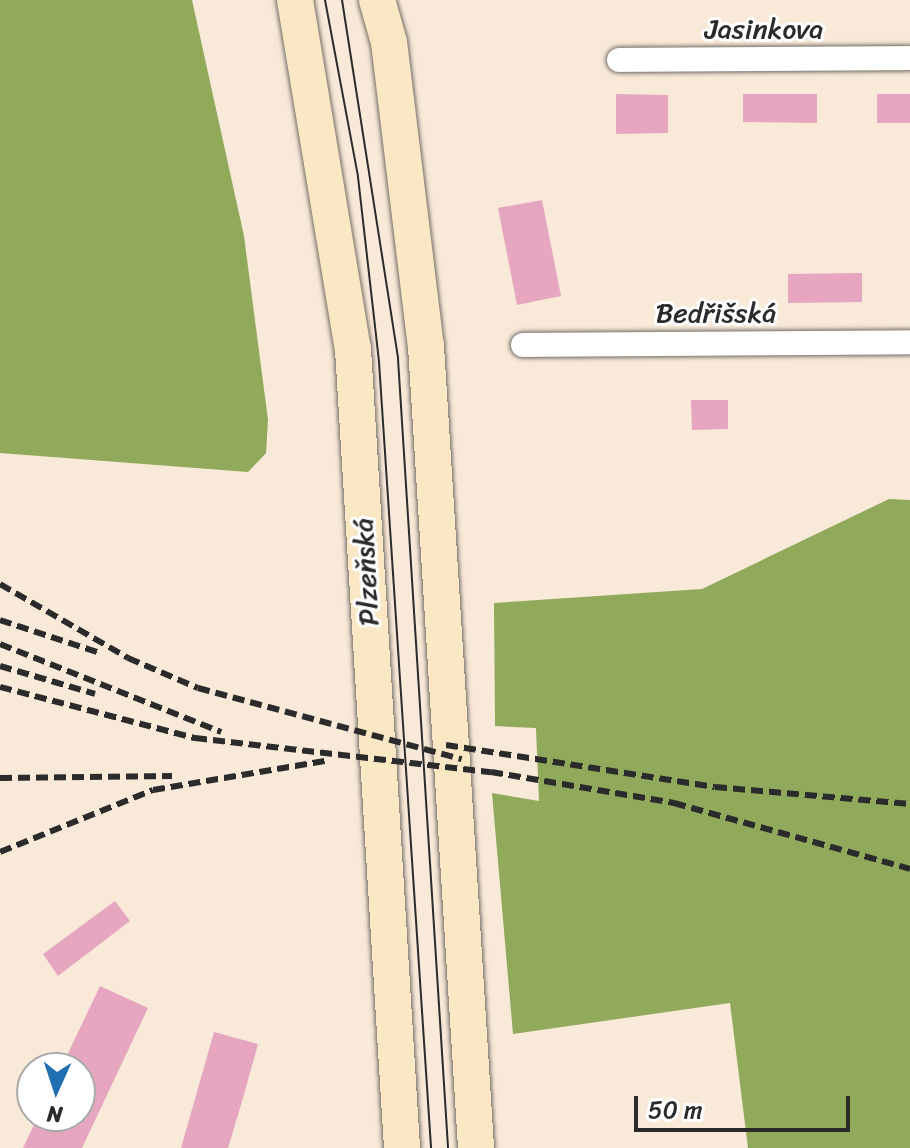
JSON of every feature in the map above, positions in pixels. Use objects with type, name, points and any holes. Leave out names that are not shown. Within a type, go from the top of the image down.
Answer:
[{"type":"main road","name":"Plzeňská","points":[[295,0],[353,349],[402,1148]]},
{"type":"main road","points":[[377,0],[389,42],[426,346],[476,1148]]},
{"type":"street","name":"Jasinkova","points":[[619,60],[910,58]]},
{"type":"street","name":"Bedřišská","points":[[523,345],[910,342]]},
{"type":"green space","points":[[0,0],[192,0],[244,236],[268,420],[266,453],[248,472],[0,453]]},
{"type":"green space","points":[[889,499],[910,500],[910,1148],[748,1148],[730,1003],[513,1034],[492,793],[539,801],[536,728],[495,726],[494,603],[702,589]]},
{"type":"building","points":[[616,94],[668,95],[668,133],[616,134]]},
{"type":"building","points":[[743,94],[817,94],[817,123],[743,122]]},
{"type":"building","points":[[877,94],[910,94],[910,123],[877,123]]},
{"type":"building","points":[[542,200],[561,296],[517,305],[498,208]]},
{"type":"building","points":[[862,273],[862,302],[788,303],[788,274]]},
{"type":"building","points":[[691,400],[728,400],[728,429],[692,430]]},
{"type":"building","points":[[115,901],[130,921],[58,976],[43,954]]},
{"type":"building","points":[[100,986],[148,1008],[96,1118],[96,1052],[69,1052]]},
{"type":"building","points":[[214,1032],[258,1044],[243,1098],[228,1148],[181,1148]]},
{"type":"building","points":[[30,1132],[90,1132],[82,1148],[23,1148]]},
{"type":"tram line","points":[[325,0],[358,177],[379,362],[431,1148]]},
{"type":"tram line","points":[[342,0],[398,359],[448,1148]]},
{"type":"railway","points":[[0,584],[128,658],[198,688],[462,759]]},
{"type":"railway","points":[[0,620],[100,653]]},
{"type":"railway","points":[[0,644],[221,732]]},
{"type":"railway","points":[[0,666],[95,694]]},
{"type":"railway","points":[[0,687],[195,738],[491,772],[674,803],[910,869]]},
{"type":"railway","points":[[446,745],[715,787],[910,804]]},
{"type":"railway","points":[[0,852],[153,790],[325,761]]},
{"type":"railway","points":[[0,778],[172,776]]}]
